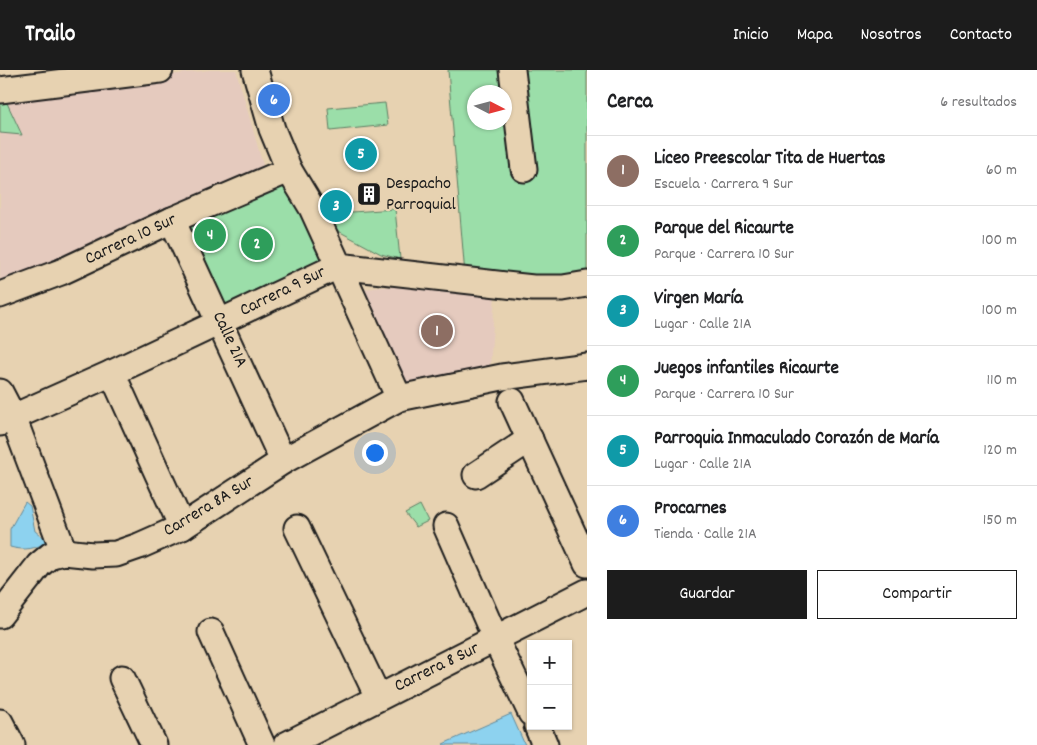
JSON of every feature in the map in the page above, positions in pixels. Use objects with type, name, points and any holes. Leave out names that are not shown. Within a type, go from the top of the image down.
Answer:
[{"type":"street","points":[[0,90],[59,76],[160,70]]},
{"type":"street","points":[[255,70],[272,129],[289,170],[312,208],[399,398]]},
{"type":"street","points":[[512,70],[524,170]]},
{"type":"street","name":"Carrera 10 Sur","points":[[0,295],[62,272],[172,220],[289,170]]},
{"type":"street","name":"Calle 21A","points":[[172,220],[283,461]]},
{"type":"street","name":"Carrera 9 Sur","points":[[6,420],[112,373],[338,266],[534,288],[563,288],[587,284]]},
{"type":"street","name":"Carrera 8A Sur","points":[[64,552],[93,555],[116,554],[182,527],[283,461],[399,398],[502,378],[587,366]]},
{"type":"street","points":[[112,373],[182,527]]},
{"type":"street","points":[[0,392],[6,420],[64,552],[51,555],[39,565],[0,615]]},
{"type":"street","points":[[512,401],[587,564]]},
{"type":"street","points":[[476,475],[530,439]]},
{"type":"street","points":[[446,526],[496,640],[527,705]]},
{"type":"street","points":[[296,528],[378,697]]},
{"type":"street","points":[[0,584],[29,580]]},
{"type":"street","name":"Carrera 8 Sur","points":[[286,745],[378,697],[496,640],[587,592]]},
{"type":"street","points":[[211,632],[262,745]]},
{"type":"street","points":[[122,678],[154,745]]},
{"type":"street","points":[[0,722],[12,745]]},
{"type":"street","points":[[539,730],[545,745]]},
{"type":"shaded area","points":[[210,70],[236,70],[267,179],[0,289],[0,96]]},
{"type":"shaded area","points":[[425,286],[495,295],[490,368],[403,384],[365,289]]},
{"type":"green space","points":[[448,70],[587,70],[587,279],[465,275]]},
{"type":"green space","points":[[0,103],[7,103],[22,135],[0,133]]},
{"type":"green space","points":[[385,103],[388,125],[330,131],[328,108]]},
{"type":"green space","points":[[288,175],[331,264],[223,317],[186,219]]},
{"type":"green space","points":[[395,209],[400,259],[381,254],[331,227],[324,214]]},
{"type":"green space","points":[[420,505],[428,521],[416,527],[405,513]]},
{"type":"water","points":[[25,502],[30,506],[35,531],[48,541],[30,548],[10,547],[10,529]]},
{"type":"water","points":[[511,714],[525,745],[443,744]]},
{"type":"place","name":"Procarnes","points":[[274,100]]},
{"type":"place","name":"Parroquia Inmaculado Corazón de María","points":[[361,154]]},
{"type":"place","name":"Despacho Parroquial","points":[[369,194]]},
{"type":"place","name":"Virgen María","points":[[336,206]]},
{"type":"place","name":"Juegos infantiles Ricaurte","points":[[210,235]]},
{"type":"place","name":"Parque del Ricaurte","points":[[257,244]]},
{"type":"place","name":"Liceo Preescolar Tita de Huertas","points":[[437,331]]}]
